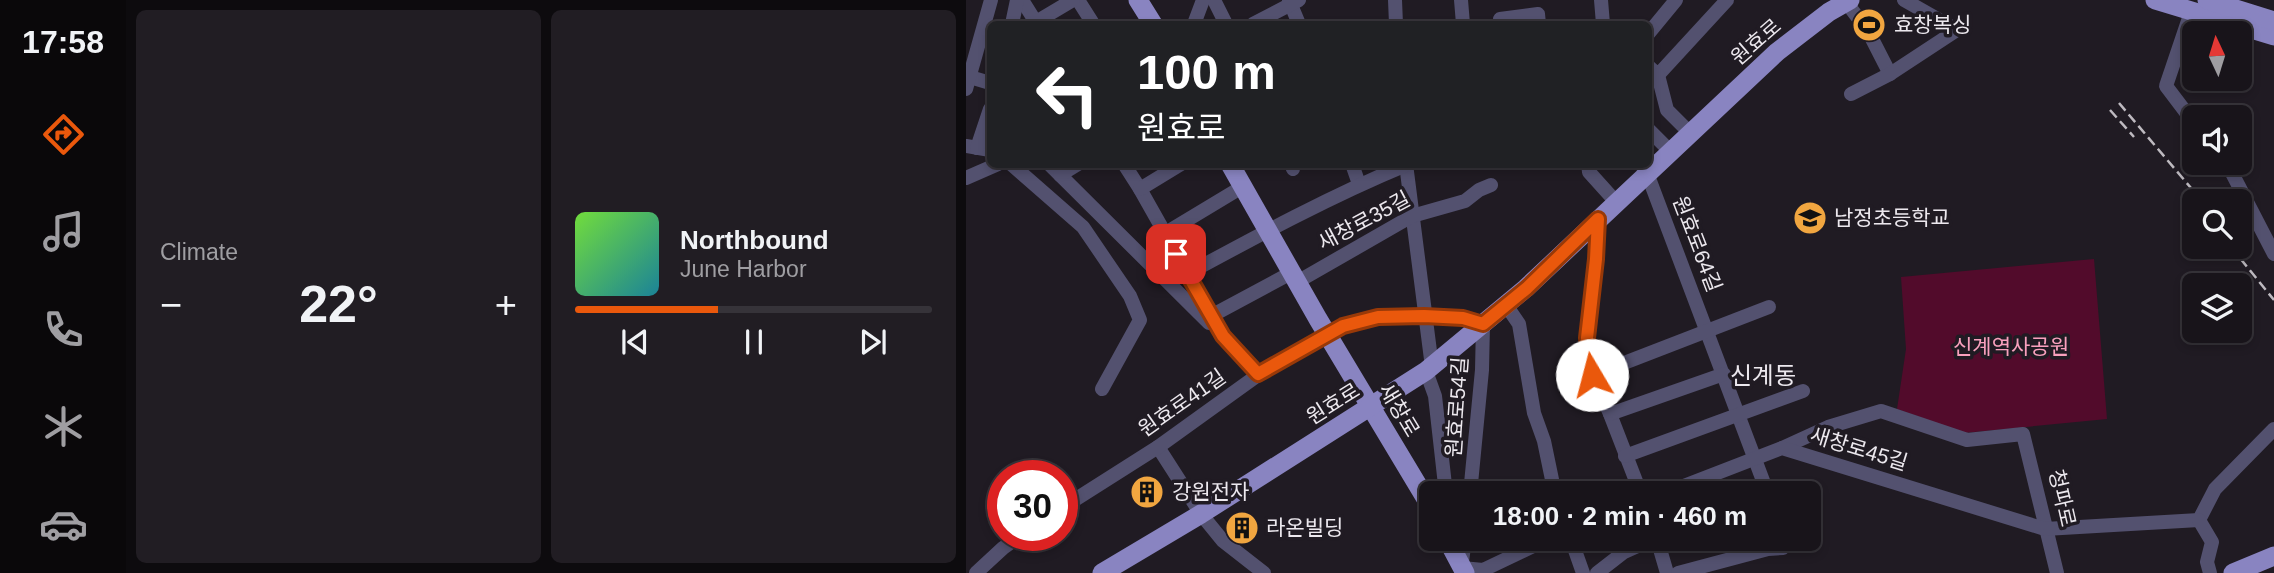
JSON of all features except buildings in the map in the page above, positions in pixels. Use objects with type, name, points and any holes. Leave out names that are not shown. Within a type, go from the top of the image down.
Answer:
[{"type":"main road","points":[[1138,0],[1151,21]]},
{"type":"main road","points":[[2155,0],[2199,6],[2239,4],[2274,7]]},
{"type":"main road","name":"원효로","points":[[1652,163],[1670,151],[1777,52],[1829,12],[1848,1]]},
{"type":"main road","points":[[2239,4],[2274,14]]},
{"type":"main road","points":[[2239,4],[2274,20]]},
{"type":"main road","points":[[2199,6],[2274,36]]},
{"type":"main road","name":"새창로","points":[[1232,168],[1266,231],[1419,487]]},
{"type":"main road","name":"원효로","points":[[1102,573],[1201,514],[1429,369],[1506,305],[1616,202],[1644,169]]},
{"type":"main road","points":[[1453,551],[1462,571]]},
{"type":"main road","points":[[2233,573],[2274,556]]},
{"type":"street","points":[[987,83],[967,84],[991,0]]},
{"type":"street","points":[[1013,21],[1017,0]]},
{"type":"street","points":[[1022,0],[1035,21]]},
{"type":"street","points":[[1042,21],[1076,0],[1091,21]]},
{"type":"street","points":[[1195,21],[1203,0]]},
{"type":"street","points":[[1214,0],[1224,21]]},
{"type":"street","points":[[1395,0],[1396,21]]},
{"type":"street","points":[[1461,0],[1463,21]]},
{"type":"street","points":[[1601,0],[1602,21]]},
{"type":"street","points":[[1652,29],[1676,0]]},
{"type":"street","points":[[1690,133],[1667,110],[1653,70],[1727,0]]},
{"type":"street","points":[[1851,94],[1890,74],[1957,30],[1904,0]]},
{"type":"street","points":[[1258,21],[1293,1],[1298,21]]},
{"type":"street","name":"원효로","points":[[1848,1],[1868,31],[1890,74]]},
{"type":"street","points":[[2182,107],[2166,86],[2199,6]]},
{"type":"street","points":[[1500,21],[1538,14],[1539,21]]},
{"type":"street","points":[[966,34],[981,39]]},
{"type":"street","points":[[978,148],[987,119]]},
{"type":"street","points":[[1652,133],[1670,151]]},
{"type":"street","points":[[966,178],[989,168]]},
{"type":"street","points":[[1016,168],[1083,227],[1130,296],[1140,320],[1102,389]]},
{"type":"street","points":[[1127,168],[1223,336]]},
{"type":"street","points":[[1140,189],[1174,168]]},
{"type":"street","points":[[1353,168],[1359,184]]},
{"type":"street","points":[[1187,274],[1359,184],[1399,168]]},
{"type":"street","points":[[1406,168],[1445,481]]},
{"type":"street","points":[[1588,168],[1589,172],[1616,202]]},
{"type":"street","name":"원효로64길","points":[[1644,169],[1763,481]]},
{"type":"street","points":[[1055,170],[1258,374]]},
{"type":"street","points":[[2233,175],[2274,254]]},
{"type":"street","name":"새창로35길","points":[[1294,277],[1412,216],[1465,201],[1491,185]]},
{"type":"street","points":[[1164,234],[1242,187]]},
{"type":"street","points":[[1598,219],[1587,338],[1592,375],[1611,414],[1636,481]]},
{"type":"street","points":[[1211,316],[1294,277]]},
{"type":"street","points":[[1506,305],[1519,324],[1534,413],[1544,442],[1552,481]]},
{"type":"street","points":[[1592,375],[1769,307]]},
{"type":"street","points":[[1327,334],[1343,326],[1378,317],[1463,318],[1483,324]]},
{"type":"street","name":"원효로54길","points":[[1472,481],[1482,370],[1483,324]]},
{"type":"street","name":"원효로41길","points":[[1078,498],[1158,447],[1258,374],[1327,334]]},
{"type":"street","points":[[1611,414],[1724,374]]},
{"type":"street","points":[[1625,456],[1803,390]]},
{"type":"street","name":"청파로","points":[[1782,448],[1828,427],[1881,411],[1967,440],[2023,434],[2057,573]]},
{"type":"street","points":[[2199,520],[2216,489],[2274,429]]},
{"type":"street","points":[[1158,447],[1201,514],[1223,541],[1264,573]]},
{"type":"street","name":"새창로45길","points":[[1695,481],[1782,448],[2045,529]]},
{"type":"street","points":[[2045,529],[2199,520]]},
{"type":"street","points":[[2199,520],[2211,542],[2208,568]]},
{"type":"street","points":[[976,573],[1000,551]]},
{"type":"street","points":[[1464,551],[1462,571],[1483,570],[1523,551]]},
{"type":"street","points":[[1575,551],[1583,573]]},
{"type":"street","points":[[1597,573],[1626,551]]},
{"type":"street","points":[[1659,551],[1667,573]]},
{"type":"street","points":[[1678,573],[1760,551]]},
{"type":"green space","name":"신계역사공원","points":[[2094,259],[2107,419],[1964,433],[1897,409],[1906,349],[1901,277]]},
{"type":"railway","points":[[2119,103],[2192,189]]},
{"type":"railway","points":[[2110,110],[2134,137]]},
{"type":"railway","points":[[2241,259],[2274,300]]},
{"type":"place","name":"효창복싱","points":[[1869,25]]},
{"type":"place","name":"남정초등학교","points":[[1810,218]]},
{"type":"place","name":"강원전자","points":[[1147,492]]},
{"type":"place","name":"라온빌딩","points":[[1242,528]]},
{"type":"district","name":"신계동","points":[[1763,376]]},
{"type":"route","points":[[1176,254],[1223,336],[1258,374],[1343,326],[1378,317],[1463,318],[1483,324],[1527,288],[1598,219],[1587,338],[1592,375]]}]
